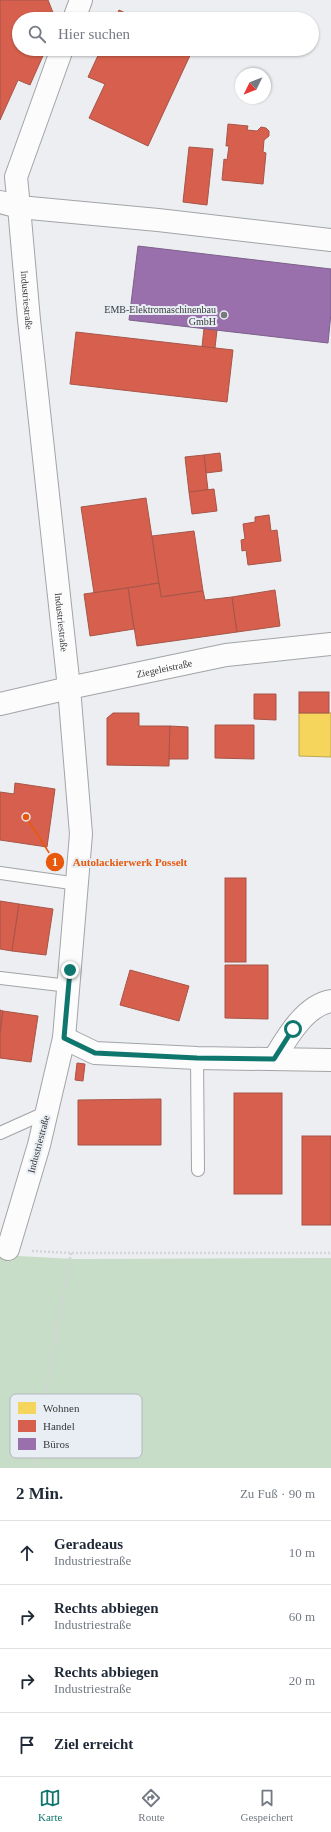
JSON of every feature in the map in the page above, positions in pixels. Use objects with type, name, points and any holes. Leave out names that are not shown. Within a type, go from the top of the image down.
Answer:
[{"type":"street","points":[[77,12],[81,0]]},
{"type":"street","name":"Industriestraße","points":[[8,1249],[39,1145],[64,1038],[81,834],[69,688],[29,320],[10,205],[16,177],[59,56]]},
{"type":"street","points":[[10,205],[331,240]]},
{"type":"street","name":"Ziegeleistraße","points":[[0,704],[226,655],[331,644]]},
{"type":"street","points":[[274,1059],[293,1029],[314,1008],[331,1001]]},
{"type":"street","points":[[64,1038],[95,1053],[197,1058],[331,1060]]},
{"type":"lane","points":[[0,873],[78,884]]},
{"type":"lane","points":[[0,978],[69,986]]},
{"type":"lane","points":[[197,1058],[198,1170]]},
{"type":"lane","points":[[0,1133],[47,1112]]},
{"type":"path","points":[[8,1249],[71,1253],[331,1253]]},
{"type":"path","points":[[46,1394],[71,1253]]},
{"type":"path","points":[[35,1468],[36,1458]]},
{"type":"green space","points":[[0,1255],[74,1259],[331,1258],[331,1468],[0,1468]]},
{"type":"building: Wohnen","points":[[299,713],[331,713],[331,757],[299,756]]},
{"type":"building: Handel","points":[[0,0],[48,0],[53,12],[12,12],[12,56],[43,56],[30,85],[18,80],[0,120]]},
{"type":"building: Handel","points":[[98,56],[190,56],[148,146],[89,118],[105,84],[88,77]]},
{"type":"building: Handel","points":[[228,124],[248,126],[247,130],[257,131],[261,127],[266,128],[269,131],[269,136],[264,140],[263,152],[266,153],[263,184],[222,180],[224,159],[227,160],[229,146],[226,146]]},
{"type":"building: Handel","points":[[189,147],[213,149],[207,205],[183,202]]},
{"type":"building: Handel","points":[[204,328],[217,330],[215,348],[202,347]]},
{"type":"building: Handel","points":[[76,332],[233,350],[227,402],[70,384]]},
{"type":"building: Handel","points":[[220,453],[222,471],[206,473],[204,455]]},
{"type":"building: Handel","points":[[204,455],[208,490],[189,492],[185,457]]},
{"type":"building: Handel","points":[[214,489],[217,511],[192,514],[189,492]]},
{"type":"building: Handel","points":[[146,498],[159,583],[94,593],[81,507]]},
{"type":"building: Handel","points":[[269,515],[271,531],[277,530],[281,561],[248,565],[246,550],[242,551],[241,540],[245,539],[243,524],[255,522],[255,517]]},
{"type":"building: Handel","points":[[194,531],[203,591],[161,597],[152,536]]},
{"type":"building: Handel","points":[[159,583],[161,597],[203,591],[205,600],[232,597],[237,632],[137,646],[128,588]]},
{"type":"building: Handel","points":[[128,588],[134,629],[90,636],[84,594]]},
{"type":"building: Handel","points":[[275,590],[280,626],[237,632],[232,597]]},
{"type":"building: Handel","points":[[299,692],[329,692],[329,713],[299,713]]},
{"type":"building: Handel","points":[[254,694],[276,694],[276,720],[254,719]]},
{"type":"building: Handel","points":[[113,713],[139,713],[139,726],[170,726],[169,766],[107,765],[107,718]]},
{"type":"building: Handel","points":[[215,725],[254,725],[254,759],[215,758]]},
{"type":"building: Handel","points":[[170,726],[188,727],[188,759],[169,759]]},
{"type":"building: Handel","points":[[15,783],[55,789],[47,847],[0,840],[0,792],[14,794]]},
{"type":"building: Handel","points":[[225,878],[246,878],[246,962],[225,962]]},
{"type":"building: Handel","points":[[0,901],[19,904],[12,951],[0,949]]},
{"type":"building: Handel","points":[[19,904],[53,909],[46,955],[12,951]]},
{"type":"building: Handel","points":[[225,965],[268,965],[268,1019],[225,1018]]},
{"type":"building: Handel","points":[[130,970],[189,986],[179,1021],[120,1005]]},
{"type":"building: Handel","points":[[0,1010],[3,1011],[0,1034]]},
{"type":"building: Handel","points":[[3,1011],[38,1016],[31,1062],[0,1058],[0,1034]]},
{"type":"building: Handel","points":[[77,1063],[85,1064],[83,1081],[75,1080]]},
{"type":"building: Handel","points":[[234,1093],[282,1093],[282,1194],[234,1194]]},
{"type":"building: Handel","points":[[161,1099],[161,1145],[78,1145],[78,1100]]},
{"type":"building: Handel","points":[[302,1136],[331,1136],[331,1225],[302,1225]]},
{"type":"building: Büros","points":[[138,246],[331,269],[331,313],[328,343],[129,320]]},
{"type":"place","name":"EMB-Elektromaschinenbau GmbH","points":[[224,315]]},
{"type":"place","name":"Autolackierwerk Posselt","points":[[26,817]]},
{"type":"route","points":[[70,970],[64,1038],[95,1053],[197,1058],[274,1059],[293,1029]]}]
